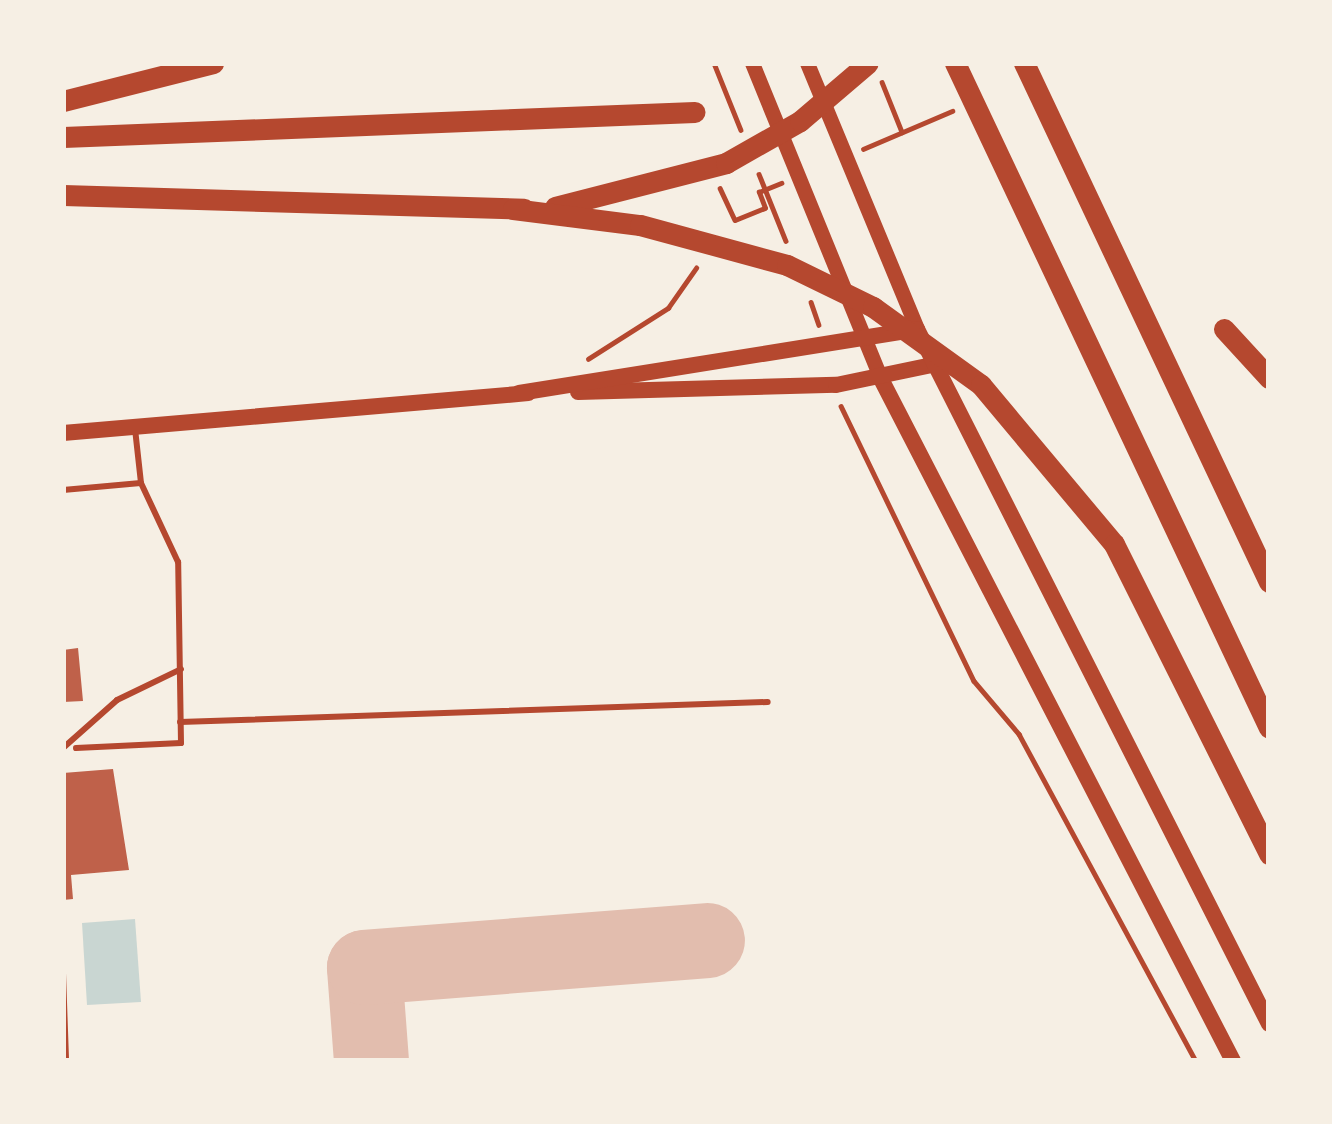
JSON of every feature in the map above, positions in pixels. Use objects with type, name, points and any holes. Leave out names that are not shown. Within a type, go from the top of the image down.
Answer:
[{"type":"highway","points":[[63,101],[212,63]]},
{"type":"highway","points":[[955,63],[1269,728]]},
{"type":"highway","points":[[1024,63],[1269,582]]},
{"type":"highway","points":[[513,209],[648,189],[775,137],[874,69]]},
{"type":"highway","points":[[63,137],[695,112]]},
{"type":"highway","points":[[63,195],[513,209],[622,222],[820,280],[994,397],[1103,526],[1269,854]]},
{"type":"highway","points":[[1224,329],[1269,378]]},
{"type":"main road","points":[[519,393],[866,343],[916,329],[1269,1024]]},
{"type":"main road","points":[[63,433],[519,393],[880,377],[932,364]]},
{"type":"main road","points":[[880,377],[1234,1061]]},
{"type":"street","points":[[752,63],[880,377]]},
{"type":"street","points":[[807,63],[916,329]]},
{"type":"lane","points":[[63,748],[181,743],[182,669],[173,536],[141,483],[135,426]]},
{"type":"lane","points":[[63,490],[141,483]]},
{"type":"lane","points":[[76,748],[117,700],[182,669]]},
{"type":"lane","points":[[180,722],[768,702]]},
{"type":"lane","points":[[63,973],[66,1061]]},
{"type":"path","points":[[715,63],[749,149]]},
{"type":"path","points":[[874,69],[902,132]]},
{"type":"path","points":[[841,158],[962,106]]},
{"type":"path","points":[[758,171],[792,257]]},
{"type":"path","points":[[734,223],[765,208],[759,192],[800,175]]},
{"type":"path","points":[[734,182],[720,188],[734,223]]},
{"type":"path","points":[[734,223],[763,211]]},
{"type":"path","points":[[578,367],[668,308],[704,254]]},
{"type":"path","points":[[801,278],[818,321]]},
{"type":"path","points":[[839,398],[974,681],[1019,734],[1196,1061]]},
{"type":"shaded area","points":[[135,919],[141,1002],[87,1005],[82,923]]},
{"type":"building","points":[[78,648],[83,701],[63,702],[63,650]]},
{"type":"building","points":[[113,769],[129,870],[71,875],[73,899],[63,900],[63,773]]},
{"type":"taxiway","points":[[371,1061],[364,967],[707,940]]}]
